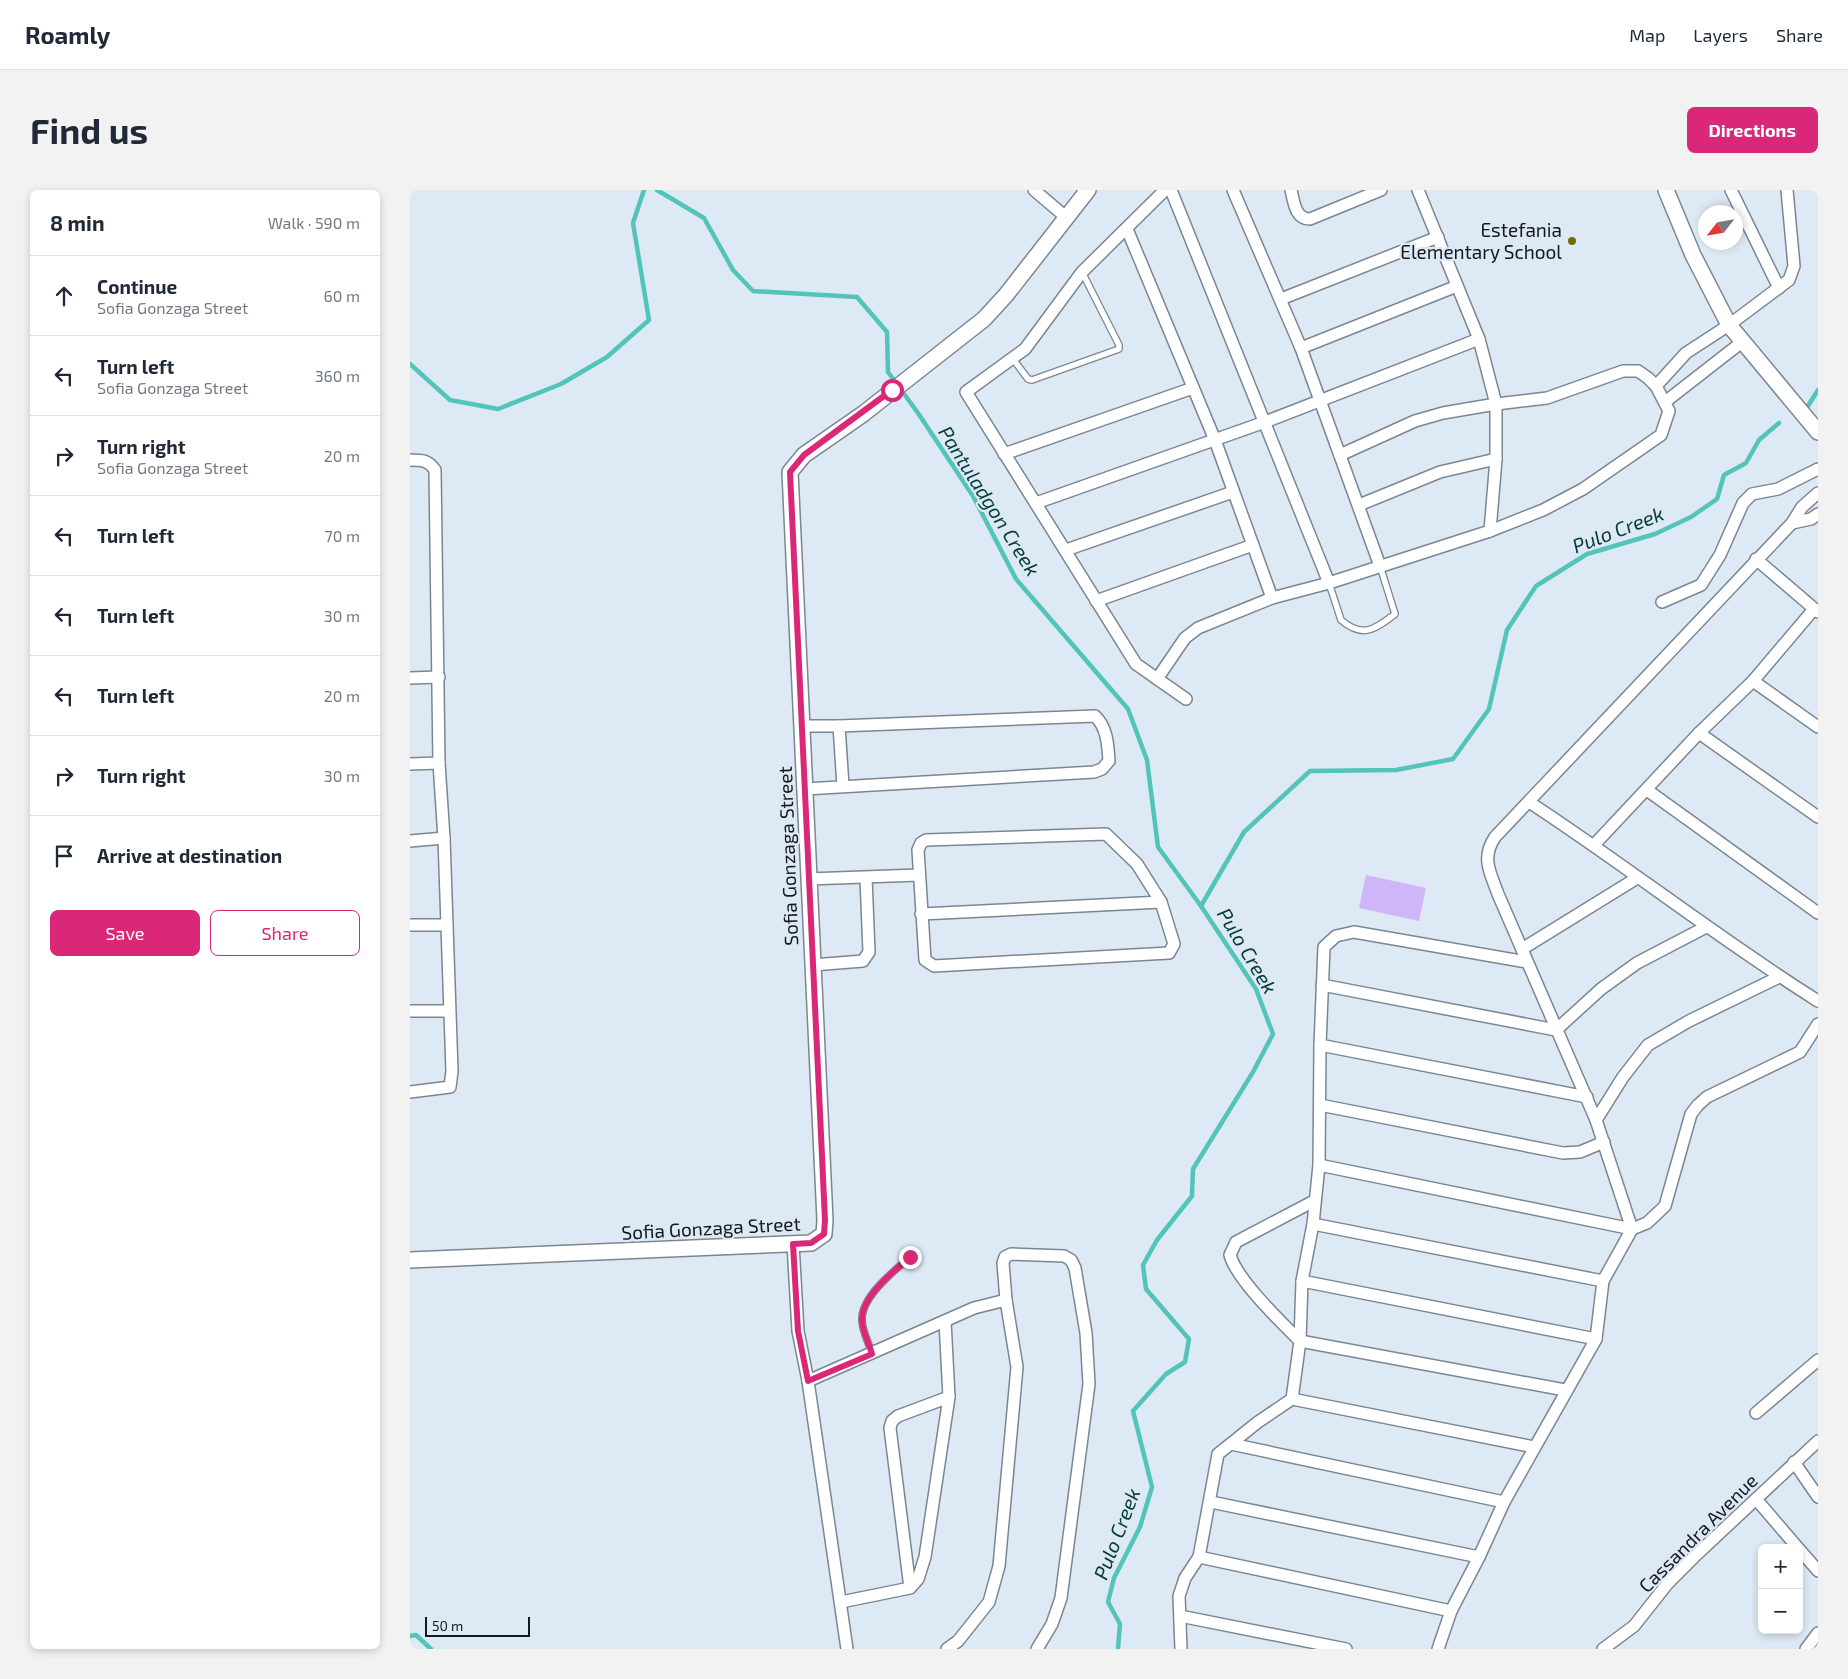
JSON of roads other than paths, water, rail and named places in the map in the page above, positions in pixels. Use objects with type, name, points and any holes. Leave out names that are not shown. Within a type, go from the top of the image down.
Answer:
[{"type":"street","points":[[1034,190],[1067,218]]},
{"type":"street","name":"Sofia Gonzaga Street","points":[[410,1260],[516,1254],[628,1252],[811,1243],[824,1234],[825,1220],[808,879],[803,726],[790,472],[804,455],[898,386],[984,319],[1006,296],[1088,190]]},
{"type":"street","points":[[1165,190],[1082,272],[1025,348],[1013,359],[966,392],[1136,664],[1186,699]]},
{"type":"street","points":[[1171,190],[1329,583]]},
{"type":"street","points":[[1233,190],[1301,348],[1380,566]]},
{"type":"street","points":[[1291,190],[1298,214],[1304,219],[1310,220],[1381,190]]},
{"type":"street","points":[[1418,190],[1479,338],[1496,404],[1496,459],[1490,531]]},
{"type":"street","points":[[1666,190],[1693,255],[1730,325],[1742,342],[1818,432]]},
{"type":"street","points":[[1731,190],[1778,288]]},
{"type":"street","points":[[1656,386],[1686,354],[1730,325],[1789,280],[1794,266],[1787,190]]},
{"type":"street","points":[[1127,229],[1215,440],[1272,598]]},
{"type":"street","points":[[1281,299],[1438,237]]},
{"type":"street","points":[[1301,348],[1457,286]]},
{"type":"street","points":[[1036,503],[1265,422],[1479,338]]},
{"type":"street","points":[[1665,402],[1742,342]]},
{"type":"street","points":[[1157,679],[1190,633],[1272,598],[1329,583],[1490,531],[1542,510],[1583,489],[1661,435],[1668,411],[1656,386],[1638,371],[1623,371],[1547,398],[1443,413],[1415,422],[1340,455]]},
{"type":"street","points":[[1004,454],[1193,388]]},
{"type":"street","points":[[1359,505],[1440,472],[1496,459]]},
{"type":"street","points":[[410,460],[423,460],[435,470],[440,677],[439,762],[448,924],[452,1071],[450,1087],[410,1092]]},
{"type":"street","points":[[1662,602],[1701,585],[1720,555],[1743,502],[1752,494],[1778,489],[1818,469]]},
{"type":"street","points":[[1066,550],[1233,492]]},
{"type":"street","points":[[1438,1649],[1451,1611],[1479,1557],[1504,1502],[1565,1390],[1596,1339],[1603,1280],[1632,1229],[1604,1142],[1587,1097],[1556,1030],[1487,866],[1487,849],[1495,837],[1792,523],[1802,507],[1818,494]]},
{"type":"street","points":[[1792,523],[1811,520],[1818,514]]},
{"type":"street","points":[[1096,600],[1253,545]]},
{"type":"street","points":[[1594,844],[1647,790],[1698,733],[1752,680],[1816,610],[1756,559]]},
{"type":"street","points":[[410,678],[440,677]]},
{"type":"street","points":[[1752,680],[1818,727]]},
{"type":"street","points":[[803,726],[1095,716],[1102,722],[1109,761],[1102,770],[1094,772],[805,789]]},
{"type":"street","points":[[839,726],[843,786]]},
{"type":"street","points":[[1698,733],[1818,817]]},
{"type":"street","points":[[410,764],[439,762]]},
{"type":"street","points":[[1647,790],[1818,913]]},
{"type":"street","points":[[1529,802],[1594,844],[1637,878],[1779,977],[1818,1001]]},
{"type":"street","points":[[1106,834],[1137,864],[1161,902],[1174,944],[1169,953],[934,966],[925,960],[918,850],[921,843],[926,840],[1106,834]]},
{"type":"street","points":[[410,841],[444,838]]},
{"type":"street","points":[[808,879],[919,875]]},
{"type":"street","points":[[813,965],[863,961],[867,958],[869,952],[866,878]]},
{"type":"street","points":[[1522,949],[1637,878]]},
{"type":"street","points":[[921,914],[1161,902]]},
{"type":"street","points":[[410,925],[448,924]]},
{"type":"street","points":[[1556,1030],[1601,989],[1637,963],[1706,926]]},
{"type":"street","points":[[1292,1399],[1300,1341],[1302,1281],[1313,1224],[1319,1165],[1320,1045],[1324,947],[1336,936],[1354,932],[1527,962]]},
{"type":"street","points":[[1596,1120],[1622,1077],[1648,1044],[1689,1021],[1779,977]]},
{"type":"street","points":[[1322,985],[1556,1030]]},
{"type":"street","points":[[410,1011],[449,1010]]},
{"type":"street","points":[[1319,1165],[1632,1229],[1647,1223],[1665,1206],[1691,1114],[1698,1105],[1707,1097],[1800,1052],[1818,1024]]},
{"type":"street","points":[[1320,1045],[1587,1097]]},
{"type":"street","points":[[1320,1105],[1563,1153],[1580,1152],[1604,1142]]},
{"type":"street","points":[[1314,1201],[1236,1242],[1230,1254],[1235,1266],[1271,1313],[1300,1341],[1565,1390]]},
{"type":"street","points":[[1313,1224],[1603,1280]]},
{"type":"street","points":[[793,1244],[798,1331],[808,1381],[847,1649]]},
{"type":"street","points":[[946,1649],[958,1641],[989,1602],[999,1566],[1017,1367],[1006,1300],[1003,1263],[1005,1258],[1011,1254],[1064,1256],[1071,1260],[1075,1268],[1086,1333],[1089,1384],[1060,1598],[1052,1624],[1037,1649]]},
{"type":"street","points":[[1302,1281],[1596,1339]]},
{"type":"street","points":[[808,1381],[974,1308],[1006,1300]]},
{"type":"street","points":[[841,1602],[910,1588],[918,1579],[925,1557],[949,1398],[945,1321]]},
{"type":"street","points":[[1756,1413],[1818,1360]]},
{"type":"street","points":[[910,1588],[890,1428],[892,1421],[898,1416],[949,1398]]},
{"type":"street","points":[[1181,1649],[1179,1596],[1185,1578],[1199,1557],[1211,1502],[1218,1454],[1258,1422],[1292,1399],[1534,1447]]},
{"type":"street","name":"Cassandra Avenue","points":[[1603,1649],[1634,1626],[1668,1583],[1818,1441]]},
{"type":"street","points":[[1231,1444],[1504,1502]]},
{"type":"street","points":[[1794,1462],[1818,1497]]},
{"type":"street","points":[[1756,1499],[1795,1544]]},
{"type":"street","points":[[1211,1502],[1479,1557]]},
{"type":"street","points":[[1803,1553],[1818,1570]]},
{"type":"street","points":[[1199,1557],[1451,1611]]},
{"type":"street","points":[[1180,1616],[1346,1649]]},
{"type":"street","points":[[1806,1649],[1818,1633]]},
{"type":"lane","points":[[1013,359],[1028,379],[1032,380],[1118,349],[1119,345],[1082,272]]},
{"type":"lane","points":[[1329,583],[1341,620],[1358,630],[1377,628],[1395,614],[1380,566]]},
{"type":"lane","points":[[872,1354],[862,1321],[863,1307],[886,1278],[910,1257]]},
{"type":"waterway","name":"Pantuladgon Creek","points":[[410,364],[450,400],[498,409],[561,384],[607,357],[649,320],[633,223],[644,190]]},
{"type":"waterway","name":"Pantuladgon Creek","points":[[657,190],[704,218],[733,270],[753,291],[857,297],[887,332],[888,372],[918,413],[973,496],[1016,579],[1128,709],[1147,760],[1158,847],[1201,906],[1256,989],[1273,1034],[1253,1072],[1193,1169],[1192,1196],[1157,1240],[1143,1265],[1146,1289],[1189,1339],[1185,1362],[1166,1374],[1133,1411],[1152,1487],[1140,1527],[1114,1578],[1108,1602],[1120,1624],[1118,1649]]},
{"type":"waterway","name":"Pulo Creek","points":[[1808,406],[1818,390]]},
{"type":"waterway","name":"Pulo Creek","points":[[1201,906],[1244,832],[1310,771],[1396,770],[1453,759],[1489,709],[1507,630],[1536,586],[1587,554],[1655,534],[1691,517],[1717,499],[1724,475],[1746,463],[1759,440],[1779,423]]},
{"type":"waterway","points":[[410,1636],[416,1635],[431,1649]]},
{"type":"place","name":"Estefania Elementary School","points":[[1572,241]]}]
